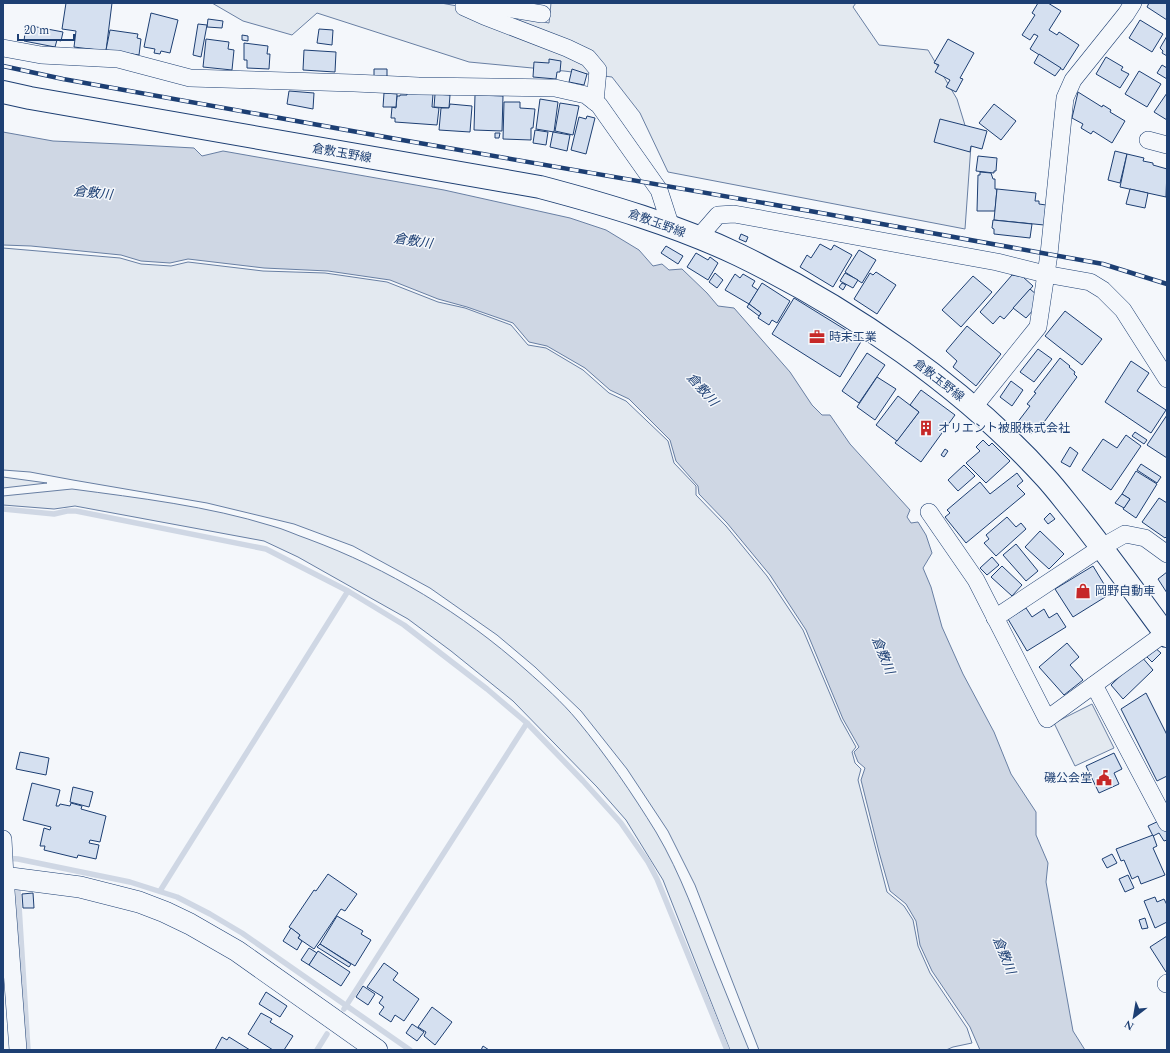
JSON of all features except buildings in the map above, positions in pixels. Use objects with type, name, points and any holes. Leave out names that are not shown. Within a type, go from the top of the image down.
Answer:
[{"type":"main road","name":"倉敷玉野線","points":[[3,92],[30,98],[540,187],[592,201],[671,227],[738,255],[789,281],[875,332],[974,408],[1046,478],[1102,547],[1166,634]]},
{"type":"street","points":[[464,3],[464,7],[484,16],[567,48],[588,58],[598,70],[595,102]]},
{"type":"street","points":[[476,3],[542,14]]},
{"type":"street","points":[[974,408],[1038,327],[1049,254],[1065,98],[1073,80],[1126,14],[1133,3]]},
{"type":"street","points":[[3,48],[41,55],[118,59],[190,78],[419,86],[555,88],[586,95],[600,105],[659,190],[671,227]]},
{"type":"street","points":[[1148,140],[1167,145]]},
{"type":"street","points":[[698,238],[718,215],[734,214],[997,262],[1045,274],[1090,282],[1104,290],[1123,310],[1167,379]]},
{"type":"street","points":[[929,512],[976,580],[1047,719],[1166,634]]},
{"type":"street","points":[[995,618],[1102,547],[1125,534],[1145,538],[1167,554]]},
{"type":"street","points":[[1094,685],[1167,823]]},
{"type":"street","points":[[3,839],[18,1050]]},
{"type":"street","points":[[4,867],[131,900],[165,912],[190,924],[237,951],[377,1050]]},
{"type":"shaded area","points":[[212,3],[441,3],[549,23],[551,3],[856,3],[853,7],[879,45],[928,50],[957,99],[971,145],[965,229],[668,172],[640,113],[612,77],[469,62],[317,13],[292,35],[243,21]]},
{"type":"shaded area","points":[[3,248],[120,258],[141,264],[171,266],[188,262],[263,271],[325,273],[387,282],[438,302],[465,308],[511,325],[528,345],[546,348],[583,370],[609,393],[626,401],[668,441],[674,463],[696,486],[696,495],[726,526],[767,576],[803,630],[841,720],[856,747],[852,752],[855,763],[861,769],[858,780],[887,892],[904,906],[913,920],[918,946],[930,973],[967,1028],[972,1043],[946,1050],[759,1050],[695,885],[668,831],[627,769],[581,711],[535,667],[497,635],[430,588],[353,546],[294,524],[207,503],[30,472],[3,470]]},
{"type":"shaded area","points":[[3,477],[47,483],[3,488]]},
{"type":"shaded area","points":[[72,489],[148,499],[198,508],[248,519],[286,530],[338,551],[396,579],[450,611],[502,649],[546,688],[577,720],[618,774],[656,832],[673,864],[688,898],[749,1050],[730,1050],[663,880],[626,820],[597,787],[513,701],[451,651],[408,619],[298,557],[264,541],[75,506],[54,509],[3,505],[3,496]]},
{"type":"shaded area","points":[[1092,704],[1114,748],[1075,766],[1054,723]]},
{"type":"water","name":"倉敷川","points":[[3,132],[53,141],[194,148],[202,156],[223,151],[444,190],[570,218],[606,230],[639,250],[653,266],[662,264],[669,270],[682,269],[718,306],[734,308],[790,372],[812,405],[822,415],[830,415],[850,444],[910,510],[907,517],[911,523],[918,522],[926,535],[932,553],[923,568],[931,587],[942,627],[963,674],[994,732],[1011,774],[1036,812],[1036,835],[1048,863],[1046,882],[1073,1031],[1085,1050],[980,1050],[970,1027],[932,971],[920,945],[916,921],[906,904],[890,891],[861,780],[865,768],[858,762],[854,752],[859,747],[843,719],[806,630],[770,575],[727,523],[699,494],[698,486],[676,461],[670,440],[629,399],[610,390],[585,368],[547,346],[529,342],[513,323],[467,307],[438,299],[390,280],[328,271],[264,268],[188,259],[170,263],[141,261],[121,255],[31,246],[3,245]]},
{"type":"waterway","points":[[3,509],[54,514],[67,511],[76,511],[266,549],[348,591],[404,625],[487,689],[527,723],[621,823],[648,862],[657,879],[727,1050]]},
{"type":"waterway","points":[[160,891],[348,591]]},
{"type":"waterway","points":[[344,1009],[527,723]]},
{"type":"waterway","points":[[5,858],[18,859],[130,882],[177,897],[242,933],[410,1050]]},
{"type":"waterway","points":[[18,890],[28,1050]]},
{"type":"waterway","points":[[317,1050],[327,1034]]},
{"type":"railway","points":[[3,66],[63,79],[1103,264],[1167,284]]},
{"type":"place","name":"時末工業","points":[[817,337]]},
{"type":"place","name":"オリエント被服株式会社","points":[[926,428]]},
{"type":"place","name":"岡野自動車","points":[[1083,591]]},
{"type":"place","name":"磯公会堂","points":[[1104,778]]}]
